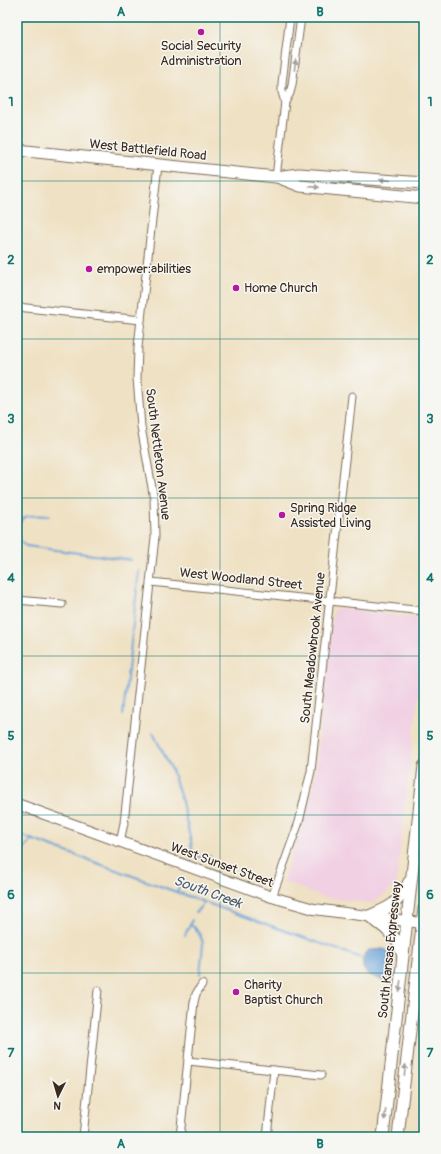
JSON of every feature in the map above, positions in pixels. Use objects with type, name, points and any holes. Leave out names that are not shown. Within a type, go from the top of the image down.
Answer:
[{"type":"main road","name":"West Battlefield Road","points":[[17,150],[276,177],[299,174],[424,183]]},
{"type":"main road","name":"West Battlefield Road","points":[[276,177],[300,186],[424,198]]},
{"type":"main road","name":"South Kansas Expressway","points":[[383,1137],[404,958],[424,766]]},
{"type":"main road","name":"West Sunset Street","points":[[17,804],[272,897],[314,909],[423,923]]},
{"type":"main road","points":[[404,958],[398,942],[386,929],[369,916],[394,904],[403,895],[412,876]]},
{"type":"main road","points":[[398,1137],[424,908]]},
{"type":"street","points":[[285,102],[282,92],[282,83],[290,17]]},
{"type":"street","points":[[276,177],[285,102],[292,85],[300,17]]},
{"type":"street","name":"South Nettleton Avenue","points":[[120,842],[124,823],[154,553],[156,516],[152,481],[141,426],[138,393],[138,363],[141,320],[158,165]]},
{"type":"street","points":[[17,307],[141,320]]},
{"type":"street","name":"South Meadowbrook Avenue","points":[[272,897],[299,822],[309,783],[352,396]]},
{"type":"street","name":"West Woodland Street","points":[[151,582],[424,611]]},
{"type":"street","points":[[17,600],[62,604]]},
{"type":"street","points":[[180,1137],[194,1002],[196,994],[202,984]]},
{"type":"street","points":[[84,1137],[98,990]]},
{"type":"street","points":[[188,1061],[322,1075]]},
{"type":"street","points":[[267,1137],[274,1070]]},
{"type":"shaded area","points":[[342,608],[424,619],[424,654],[396,885],[373,903],[322,897],[283,881],[312,793],[332,619],[334,611]]},
{"type":"shaded area","points":[[424,1068],[424,1137],[416,1137]]},
{"type":"water","points":[[384,949],[393,957],[392,975],[386,981],[366,973],[363,965],[365,953],[369,950]]},
{"type":"waterway","points":[[49,516],[29,516],[21,521],[18,533],[23,544],[26,546],[131,560]]},
{"type":"waterway","points":[[123,715],[139,570]]},
{"type":"waterway","points":[[153,733],[172,770],[182,802],[191,841],[191,855],[203,858],[210,856]]},
{"type":"waterway","name":"South Creek","points":[[17,834],[364,959]]},
{"type":"waterway","points":[[23,849],[32,840]]},
{"type":"waterway","points":[[17,901],[22,857]]},
{"type":"waterway","points":[[177,892],[182,879]]},
{"type":"waterway","points":[[196,912],[204,903]]},
{"type":"waterway","points":[[185,935],[192,920]]},
{"type":"waterway","points":[[190,925],[199,932],[203,944],[200,974]]},
{"type":"place","name":"Social Security Administration","points":[[201,32]]},
{"type":"place","name":"empower:abilities","points":[[89,269]]},
{"type":"place","name":"Home Church","points":[[236,288]]},
{"type":"place","name":"Spring Ridge Assisted Living","points":[[282,515]]},
{"type":"place","name":"Charity Baptist Church","points":[[236,992]]}]
